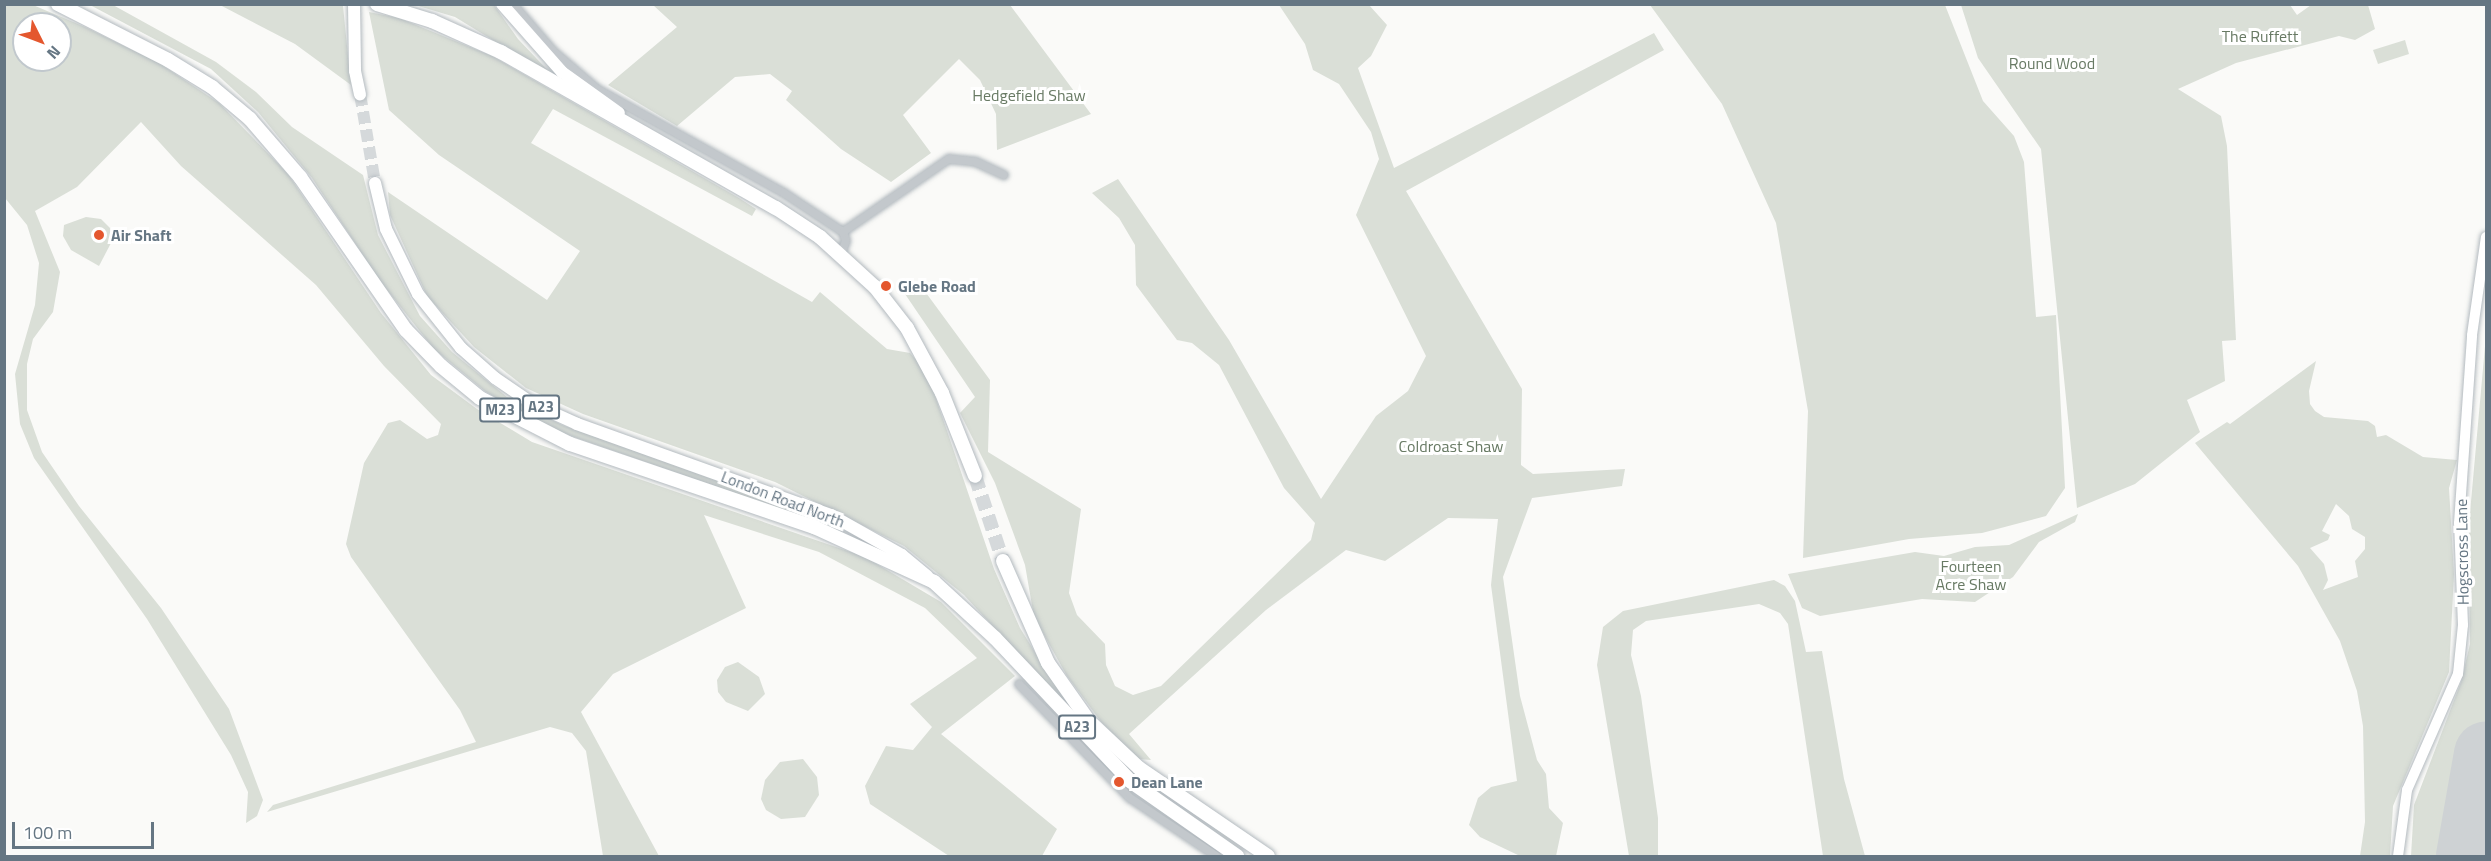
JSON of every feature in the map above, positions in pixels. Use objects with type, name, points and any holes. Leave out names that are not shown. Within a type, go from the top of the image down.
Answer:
[{"type":"highway","name":"M23","points":[[58,4],[183,68],[250,119],[300,177],[406,330],[441,366],[480,398],[523,423],[570,444],[814,527],[934,582]]},
{"type":"highway","points":[[377,4],[467,36],[776,208],[841,254],[892,307],[921,350],[975,476]]},
{"type":"highway","name":"A23","points":[[1003,561],[1048,663],[1091,723],[1139,768],[1268,856]]},
{"type":"highway","name":"London Road North","points":[[934,582],[995,638],[1130,781],[1237,856]]},
{"type":"main road","points":[[354,4],[355,71],[360,94]]},
{"type":"main road","points":[[502,4],[562,72],[618,112],[634,129]]},
{"type":"main road","name":"London Road North","points":[[375,183],[386,229],[418,294],[455,342],[495,378],[533,404],[577,424],[831,515],[902,555],[934,582]]},
{"type":"street","points":[[513,4],[553,51],[597,89],[784,194],[843,232],[846,241],[841,254]]},
{"type":"street","points":[[843,232],[949,159],[976,162],[1004,175]]},
{"type":"street","name":"Hogscross Lane","points":[[2398,856],[2407,790],[2458,674],[2463,625],[2459,522],[2465,419],[2472,335],[2487,237]]},
{"type":"street","points":[[1019,684],[1130,798],[1215,856]]},
{"type":"green space","points":[[333,4],[343,6],[351,85],[295,44],[220,5]]},
{"type":"green space","points":[[5,5],[33,5],[50,12],[12,12],[12,72],[72,72],[72,22],[159,63],[219,103],[288,174],[381,313],[431,375],[477,409],[532,442],[865,557],[941,602],[1015,676],[941,734],[1057,829],[1042,856],[949,856],[870,804],[865,786],[886,746],[913,750],[932,727],[910,704],[977,658],[925,608],[819,552],[704,515],[746,608],[613,674],[581,712],[659,856],[603,856],[586,751],[572,733],[550,727],[267,812],[273,805],[476,742],[460,710],[351,557],[346,544],[364,463],[388,423],[400,420],[427,439],[438,435],[441,424],[384,366],[316,285],[181,166],[141,122],[77,187],[35,211],[60,272],[53,312],[33,339],[27,364],[27,410],[42,452],[79,506],[161,608],[229,709],[263,800],[257,816],[246,823],[248,792],[231,755],[147,619],[34,458],[20,424],[15,374],[35,305],[39,263],[27,225],[5,198]]},
{"type":"green space","points":[[90,5],[113,5],[216,62],[256,92],[292,127],[363,175],[378,235],[420,316],[452,352],[507,397],[562,425],[804,512],[813,520],[548,428],[486,392],[434,349],[380,281],[312,178],[258,112],[211,69]]},
{"type":"green space","points":[[415,5],[494,5],[518,39],[555,78],[455,17]]},
{"type":"green space","name":"Hedgefield Shaw","points":[[653,5],[1010,5],[1091,114],[997,150],[996,114],[980,80],[959,59],[903,115],[931,153],[891,182],[841,149],[786,100],[792,91],[770,74],[735,77],[677,126],[608,85],[677,27]]},
{"type":"green space","name":"Coldroast Shaw","points":[[1279,5],[1369,5],[1387,25],[1371,56],[1358,68],[1394,168],[1654,33],[1664,50],[1406,191],[1522,389],[1521,465],[1533,474],[1625,469],[1622,486],[1532,498],[1503,577],[1520,696],[1537,760],[1546,774],[1549,808],[1563,823],[1556,856],[1520,856],[1480,837],[1469,825],[1478,798],[1491,787],[1517,781],[1491,585],[1498,519],[1448,518],[1385,561],[1346,550],[1266,610],[1129,734],[1151,760],[1139,759],[1102,723],[1067,676],[1034,617],[1025,565],[995,483],[960,413],[975,397],[905,294],[921,286],[990,380],[988,452],[1081,509],[1069,593],[1077,615],[1105,644],[1106,665],[1115,686],[1133,695],[1161,686],[1311,540],[1315,523],[1284,488],[1219,365],[1192,343],[1177,340],[1136,285],[1135,245],[1119,218],[1092,193],[1118,179],[1229,340],[1321,499],[1376,416],[1408,391],[1426,356],[1356,215],[1379,159],[1371,132],[1339,84],[1313,70],[1305,44]]},
{"type":"green space","points":[[1650,5],[1945,5],[1983,101],[2014,136],[2024,162],[2036,317],[2056,315],[2065,488],[2046,516],[1982,533],[1909,539],[1803,558],[1808,411],[1776,223],[1722,104]]},
{"type":"green space","points":[[1961,5],[2290,5],[2297,15],[2311,5],[2368,5],[2375,29],[2355,40],[2339,36],[2236,63],[2178,89],[2221,116],[2227,146],[2236,340],[2222,341],[2225,381],[2187,400],[2200,432],[2135,484],[2077,508],[2041,149],[1978,58]]},
{"type":"green space","points":[[369,12],[399,18],[492,56],[739,198],[756,209],[752,216],[553,109],[531,143],[812,302],[820,292],[887,349],[910,353],[927,372],[994,569],[1020,628],[1072,712],[964,595],[904,546],[775,482],[583,414],[526,388],[474,347],[427,296],[390,215],[388,192],[547,300],[580,251],[439,155],[389,110]]},
{"type":"green space","points":[[2405,40],[2409,54],[2378,64],[2373,50]]},
{"type":"green space","points":[[86,217],[101,219],[110,228],[111,243],[99,266],[71,250],[63,236],[64,225]]},
{"type":"green space","points":[[2486,335],[2486,856],[2411,856],[2414,805],[2461,682],[2470,644],[2469,524]]},
{"type":"green space","points":[[2316,361],[2309,391],[2310,404],[2315,411],[2324,417],[2368,421],[2375,426],[2377,437],[2386,435],[2423,457],[2457,460],[2449,488],[2454,574],[2449,672],[2393,806],[2390,856],[2360,856],[2365,822],[2363,726],[2357,691],[2340,641],[2298,566],[2195,443],[2227,422],[2230,424]],"holes":[[[2336,504],[2349,516],[2352,529],[2365,537],[2365,549],[2355,561],[2358,577],[2323,590],[2328,580],[2324,564],[2310,548],[2328,540],[2330,535],[2322,531]]]},
{"type":"green space","name":"Fourteen Acre Shaw","points":[[2078,514],[2075,522],[2039,542],[2013,577],[1975,602],[1922,599],[1820,616],[1802,608],[1788,574],[1915,552],[1944,556],[1975,547],[2009,545]]},
{"type":"green space","points":[[1774,580],[1785,586],[1795,601],[1806,652],[1822,651],[1844,779],[1865,856],[1823,856],[1788,624],[1780,613],[1759,604],[1646,621],[1633,630],[1631,655],[1641,696],[1658,818],[1658,856],[1629,856],[1597,665],[1603,627],[1623,611]]},
{"type":"green space","points":[[738,662],[759,677],[765,694],[748,711],[726,702],[718,692],[717,680],[725,667]]},
{"type":"green space","points":[[803,759],[817,777],[819,795],[805,817],[781,819],[766,810],[761,799],[765,780],[780,762]]},
{"type":"runway","points":[[2468,856],[2486,754]]},
{"type":"tunnel","points":[[360,94],[375,183]]},
{"type":"tunnel","points":[[975,476],[1003,561]]},
{"type":"place","name":"Air Shaft","points":[[99,235]]},
{"type":"place","name":"Glebe Road","points":[[886,286]]},
{"type":"place","name":"Dean Lane","points":[[1119,782]]},
{"type":"park label","name":"The Ruffett","points":[[2260,36]]},
{"type":"park label","name":"Round Wood","points":[[2052,63]]}]
